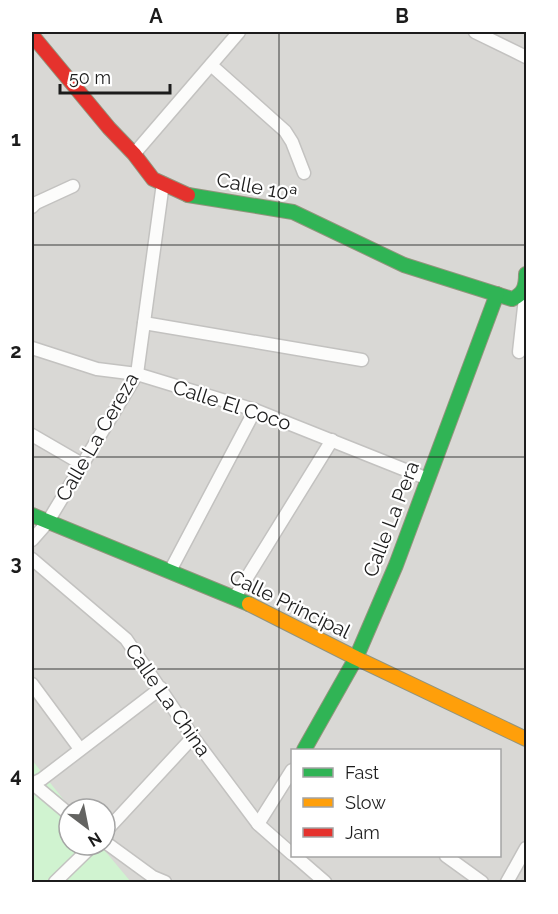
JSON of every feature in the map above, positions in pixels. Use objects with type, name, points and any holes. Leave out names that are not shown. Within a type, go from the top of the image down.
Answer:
[{"type":"street","points":[[134,154],[239,32]]},
{"type":"street","points":[[475,32],[526,57]]},
{"type":"street","name":"Calle 10ª","points":[[32,35],[153,179],[185,194],[293,212],[404,265],[512,299],[520,296],[526,289]]},
{"type":"street","points":[[211,64],[285,131],[292,142],[304,173]]},
{"type":"street","name":"Calle La Cereza","points":[[32,540],[47,523],[137,374],[163,183]]},
{"type":"street","points":[[32,207],[73,186]]},
{"type":"street","points":[[519,352],[526,274]]},
{"type":"street","name":"Calle La Pera","points":[[306,749],[356,658],[396,565],[497,294]]},
{"type":"street","points":[[144,323],[362,360]]},
{"type":"street","name":"Calle El Coco","points":[[32,348],[97,369],[137,374],[255,410],[428,479]]},
{"type":"street","points":[[170,571],[255,410]]},
{"type":"street","points":[[32,435],[82,464]]},
{"type":"street","points":[[235,597],[332,440]]},
{"type":"street","name":"Calle Principal","points":[[32,515],[235,597],[356,658],[526,738]]},
{"type":"street","name":"Calle La China","points":[[32,559],[126,639],[193,737],[258,824],[291,852]]},
{"type":"street","points":[[32,684],[80,749]]},
{"type":"street","points":[[57,804],[32,783],[42,778],[161,688]]},
{"type":"street","points":[[117,819],[193,737]]},
{"type":"street","points":[[258,824],[291,772]]},
{"type":"street","points":[[507,882],[526,848]]},
{"type":"street","points":[[117,852],[153,877],[165,882]]},
{"type":"street","points":[[55,882],[81,857]]},
{"type":"street","name":"Calle La China","points":[[296,857],[326,882]]},
{"type":"street","points":[[449,857],[482,882]]},
{"type":"shaded area","points":[[32,32],[526,32],[526,882],[32,882]]},
{"type":"green space","points":[[32,760],[61,797],[57,797],[57,857],[110,857],[131,882],[32,882]]},
{"type":"traffic: fast","points":[[188,195],[293,212],[404,265],[512,299],[523,289],[526,274]]},
{"type":"traffic: fast","points":[[305,749],[356,658],[396,565],[497,294]]},
{"type":"traffic: fast","points":[[32,515],[249,604]]},
{"type":"traffic: slow","points":[[249,604],[526,739]]},
{"type":"traffic: jam","points":[[32,35],[153,179],[188,195]]}]
